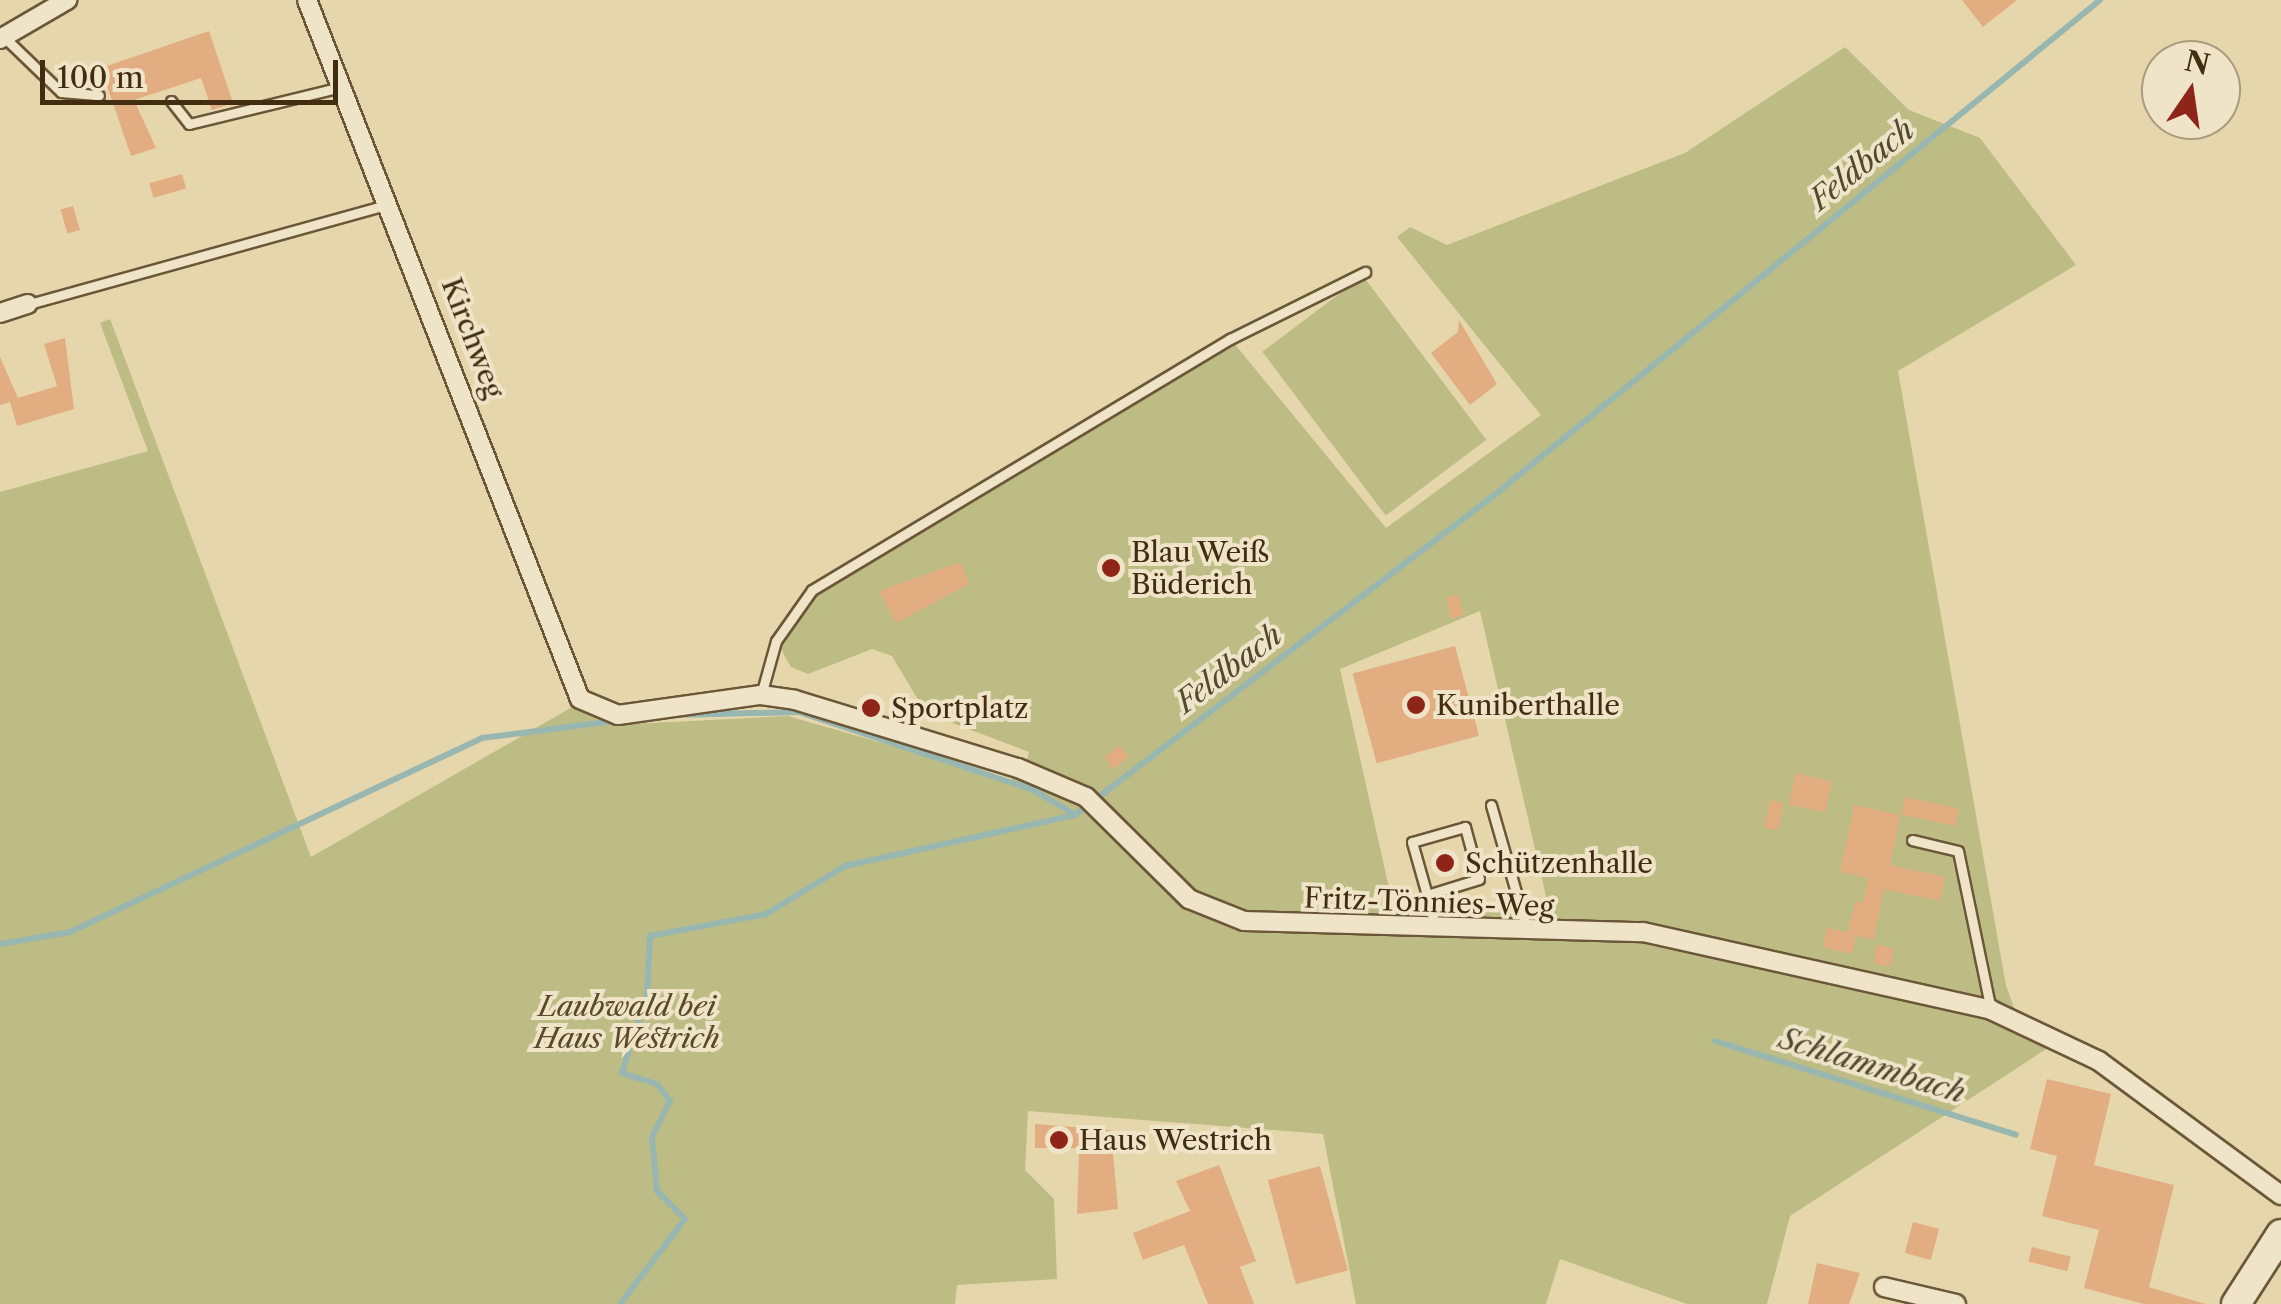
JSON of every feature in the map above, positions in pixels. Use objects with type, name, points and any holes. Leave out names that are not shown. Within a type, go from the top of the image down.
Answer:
[{"type":"street","points":[[2,38],[66,0]]},
{"type":"street","name":"Kirchweg","points":[[306,0],[393,203],[580,698]]},
{"type":"street","points":[[0,313],[28,304]]},
{"type":"street","name":"Fritz-Tönnies-Weg","points":[[580,698],[618,714],[761,695],[1018,768],[1092,802],[1214,914],[1438,932],[1643,932],[1991,1010],[2099,1061],[2281,1195]]},
{"type":"street","points":[[2236,1304],[2281,1234]]},
{"type":"street","points":[[1884,1287],[1956,1304]]},
{"type":"lane","points":[[2,38],[61,92],[99,95]]},
{"type":"lane","points":[[171,101],[180,121],[216,122],[343,85]]},
{"type":"lane","points":[[28,304],[393,203]]},
{"type":"lane","points":[[761,695],[776,641],[812,590],[1230,339],[1365,272]]},
{"type":"lane","points":[[1491,805],[1528,934]]},
{"type":"lane","points":[[1427,895],[1479,880],[1465,827],[1412,842],[1427,895],[1438,932]]},
{"type":"lane","points":[[1912,840],[1958,851],[1991,1010]]},
{"type":"green space","name":"Laubwald bei Haus Westrich","points":[[1845,47],[1909,110],[1980,138],[2076,265],[1898,371],[2006,986],[2023,1031],[2054,1044],[1790,1216],[1767,1304],[1687,1304],[1560,1259],[1546,1304],[1356,1304],[1323,1134],[1028,1111],[1025,1170],[1054,1199],[1057,1279],[957,1285],[955,1304],[0,1304],[0,492],[148,451],[100,323],[110,319],[311,857],[574,706],[632,724],[788,716],[1011,780],[1023,775],[1029,752],[926,713],[892,656],[872,649],[808,674],[791,667],[777,642],[814,593],[1233,342],[1386,528],[1541,415],[1397,237],[1410,227],[1447,245],[1685,153]],"holes":[[[1480,611],[1548,905],[1394,910],[1340,669]]]},
{"type":"green space","points":[[1363,276],[1486,440],[1386,516],[1262,352]]},
{"type":"building","points":[[1962,0],[2017,0],[1983,27]]},
{"type":"building","points":[[209,31],[233,103],[212,110],[201,78],[134,100],[156,148],[131,156],[101,68]]},
{"type":"building","points":[[182,174],[186,188],[153,198],[149,183]]},
{"type":"building","points":[[73,206],[80,230],[67,234],[61,210]]},
{"type":"building","points":[[1459,320],[1497,384],[1470,405],[1431,353],[1458,332]]},
{"type":"building","points":[[65,338],[74,409],[17,426],[10,402],[0,405],[0,357],[18,398],[57,386],[44,344]]},
{"type":"building","points":[[961,562],[969,584],[896,623],[879,591]]},
{"type":"building","points":[[1458,594],[1464,615],[1452,619],[1446,598]]},
{"type":"building","name":"Kuniberthalle","points":[[1455,646],[1479,736],[1377,763],[1353,673]]},
{"type":"building","points":[[1120,745],[1129,757],[1113,769],[1104,757]]},
{"type":"building","points":[[1796,773],[1832,781],[1825,813],[1789,804]]},
{"type":"building","points":[[1905,797],[1959,808],[1955,826],[1901,815]]},
{"type":"building","points":[[1770,800],[1784,803],[1778,830],[1764,827]]},
{"type":"building","points":[[1854,805],[1900,815],[1890,865],[1945,877],[1940,901],[1884,889],[1874,940],[1856,936],[1852,954],[1823,947],[1827,928],[1848,932],[1855,901],[1863,903],[1868,878],[1840,872]]},
{"type":"building","points":[[1877,945],[1894,948],[1890,967],[1874,964]]},
{"type":"building","points":[[2047,1079],[2111,1094],[2094,1165],[2174,1185],[2149,1287],[2205,1304],[2144,1304],[2084,1288],[2099,1230],[2042,1216],[2057,1156],[2030,1149]]},
{"type":"building","points":[[1035,1124],[1111,1130],[1118,1209],[1077,1214],[1079,1151],[1103,1152],[1104,1137],[1083,1132],[1083,1148],[1035,1148]]},
{"type":"building","points":[[1219,1165],[1256,1261],[1240,1267],[1254,1304],[1208,1304],[1184,1245],[1143,1260],[1133,1233],[1190,1211],[1176,1181]]},
{"type":"building","points":[[1320,1166],[1348,1270],[1296,1284],[1268,1180]]},
{"type":"building","points":[[1913,1222],[1939,1229],[1931,1260],[1905,1253]]},
{"type":"building","points":[[2032,1247],[2071,1257],[2067,1271],[2028,1262]]},
{"type":"building","points":[[1817,1263],[1860,1273],[1849,1304],[1808,1304]]},
{"type":"waterway","name":"Feldbach","points":[[620,1304],[685,1219],[657,1191],[652,1137],[670,1101],[657,1084],[622,1073],[647,994],[650,936],[766,914],[845,866],[1075,815],[1492,497],[2100,0]]},
{"type":"waterway","points":[[676,715],[799,712],[1033,790],[1074,814]]},
{"type":"waterway","points":[[0,944],[70,932],[482,738],[614,721]]},
{"type":"waterway","name":"Schlammbach","points":[[1715,1041],[2016,1135]]},
{"type":"place","name":"Blau Weiß Büderich","points":[[1111,568]]},
{"type":"place","name":"Kuniberthalle","points":[[1416,705]]},
{"type":"place","name":"Sportplatz","points":[[871,708]]},
{"type":"place","name":"Schützenhalle","points":[[1445,863]]},
{"type":"place","name":"Haus Westrich","points":[[1059,1140]]}]
